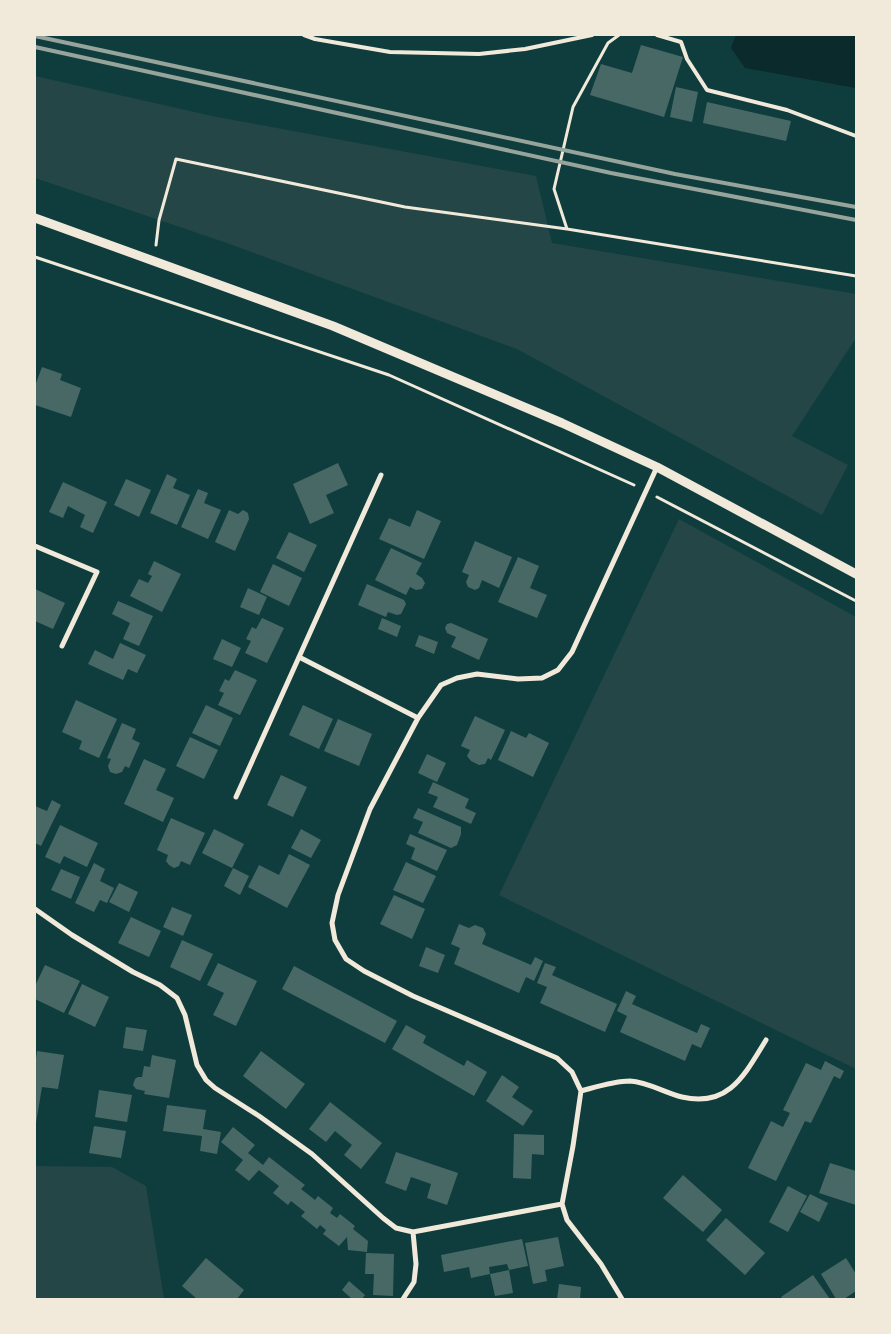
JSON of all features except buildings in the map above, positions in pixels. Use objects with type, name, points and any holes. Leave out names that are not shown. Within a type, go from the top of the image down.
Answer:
[{"type":"street","points":[[35,218],[333,326],[562,423],[657,467],[856,574]]},
{"type":"street","points":[[622,1299],[600,1264],[567,1220],[562,1204],[581,1091],[572,1072],[557,1058],[413,996],[364,971],[346,959],[335,940],[332,923],[338,895],[370,808],[418,718],[441,685],[457,678],[477,674],[518,679],[542,678],[558,670],[572,652],[657,467]]},
{"type":"street","points":[[236,797],[382,475]]},
{"type":"street","points":[[35,546],[97,572],[62,646]]},
{"type":"street","points":[[299,657],[418,718]]},
{"type":"street","points":[[35,909],[72,935],[133,972],[160,985],[177,998],[185,1015],[197,1065],[206,1080],[312,1154],[382,1218],[396,1228],[413,1232],[562,1204]]},
{"type":"street","points":[[581,1091],[630,1081],[658,1088],[682,1097],[708,1099],[730,1091],[747,1071],[766,1040]]},
{"type":"street","points":[[403,1299],[414,1282],[416,1264],[413,1232]]},
{"type":"lane","points":[[304,35],[315,39],[390,52],[479,54],[525,49],[592,35]]},
{"type":"lane","points":[[656,35],[681,42],[687,59],[707,90],[787,110],[856,136]]},
{"type":"path","points":[[567,229],[554,189],[573,107],[608,43],[619,35]]},
{"type":"path","points":[[154,260],[159,220],[176,159],[405,207],[567,229],[856,276]]},
{"type":"path","points":[[35,257],[389,375],[646,491],[856,601]]},
{"type":"shaded area","points":[[736,35],[856,35],[856,88],[745,68],[731,48]]},
{"type":"shaded area","points":[[35,76],[212,116],[536,176],[552,243],[856,294],[856,338],[792,436],[848,465],[822,515],[517,349],[224,242],[35,178]]},
{"type":"shaded area","points":[[679,519],[856,617],[856,1069],[499,895]]},
{"type":"shaded area","points":[[35,1166],[112,1167],[146,1186],[164,1299],[35,1299]]},
{"type":"railway","points":[[35,36],[675,174],[856,207]]},
{"type":"railway","points":[[35,47],[611,173],[856,220]]}]
